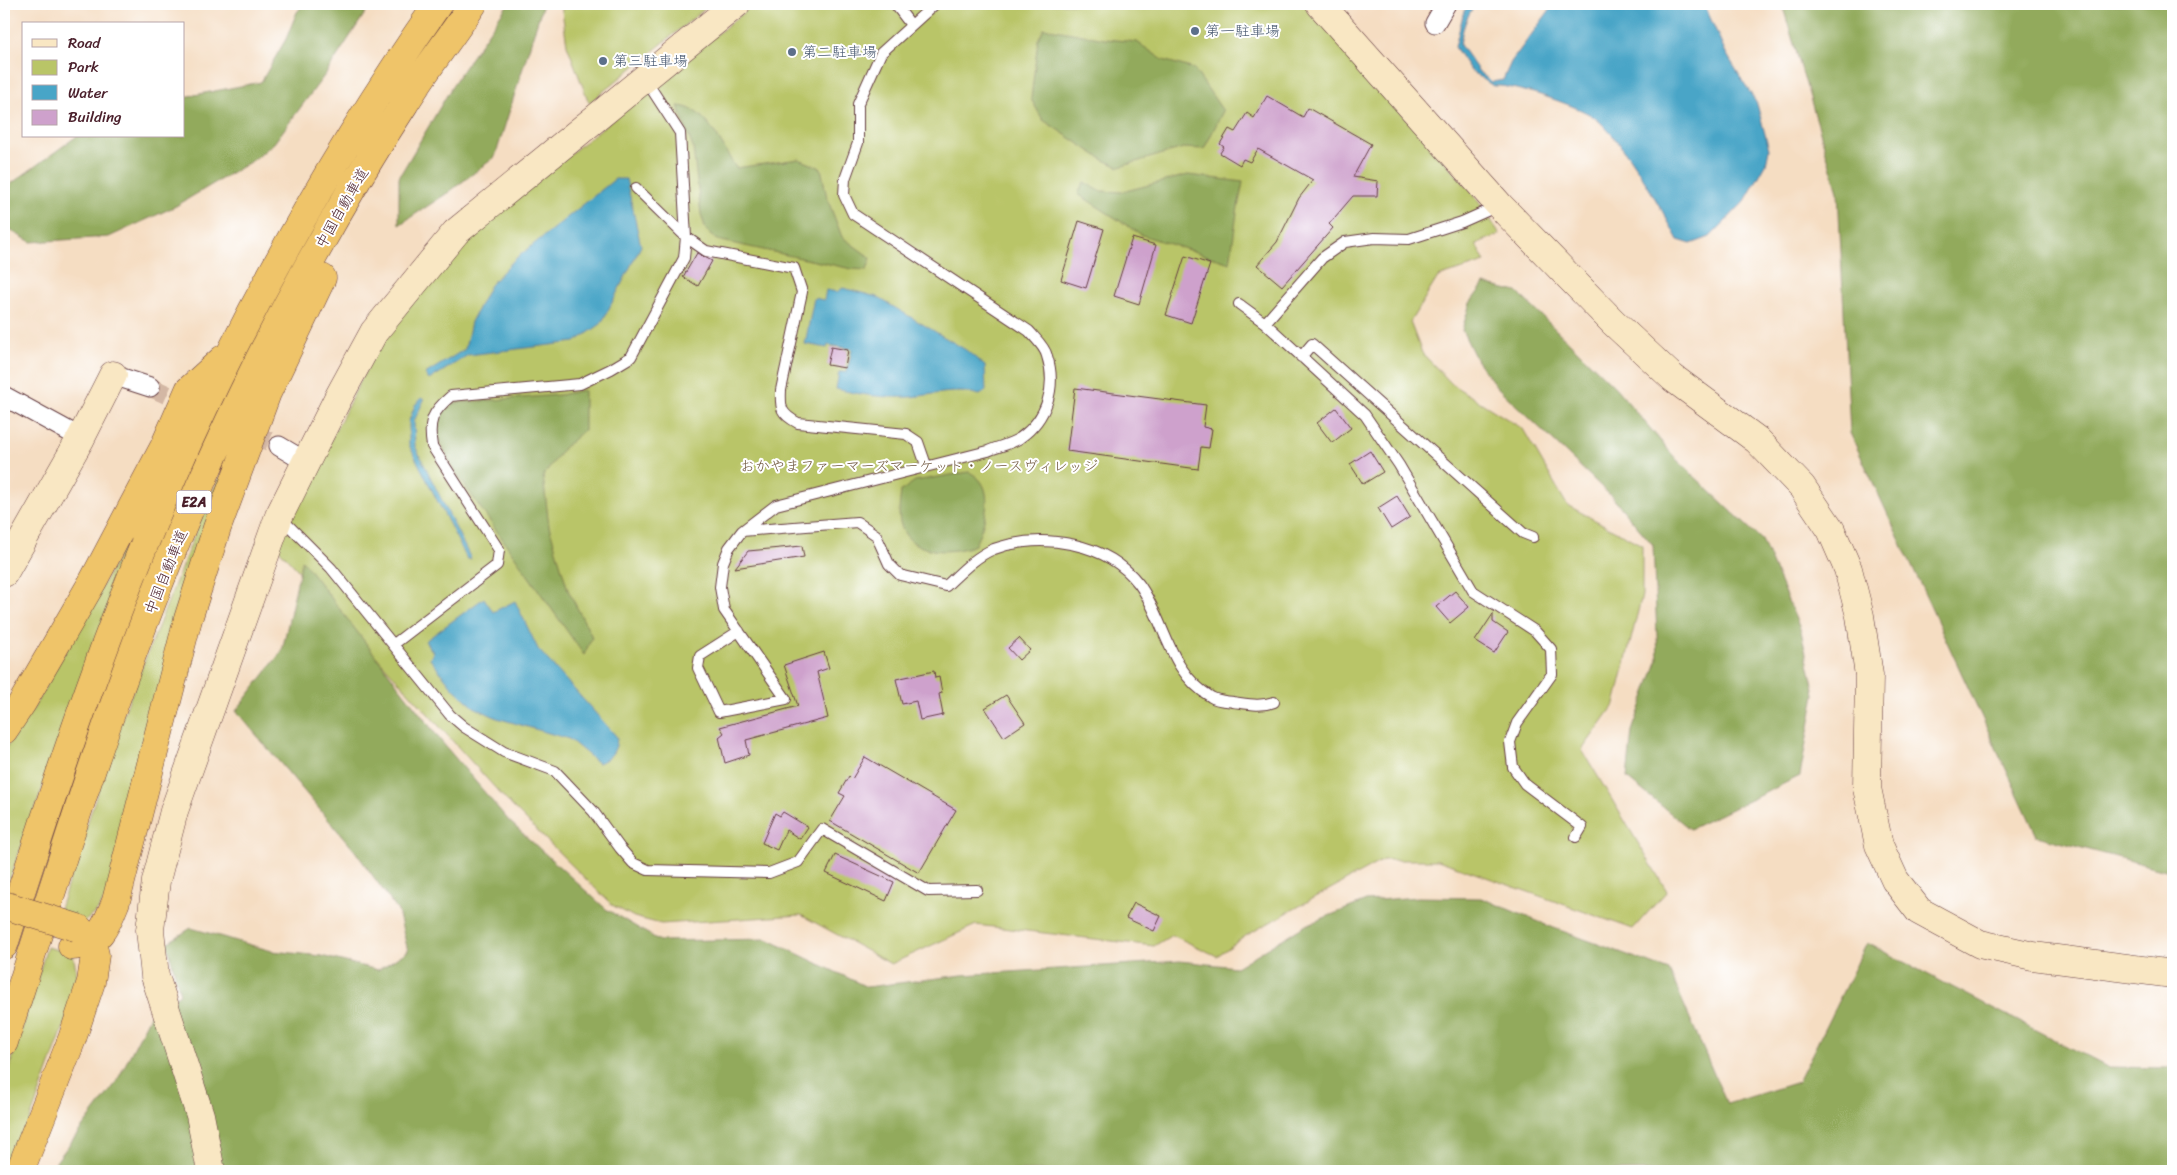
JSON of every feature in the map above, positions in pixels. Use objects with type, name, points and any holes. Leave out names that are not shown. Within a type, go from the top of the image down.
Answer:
[{"type":"highway","name":"中国自動車道","points":[[4,946],[82,709],[133,574],[189,441],[233,350],[311,202],[380,88],[438,4]]},
{"type":"highway","name":"中国自動車道","points":[[4,1042],[64,849],[111,715],[164,573],[215,453],[276,326],[336,217],[405,103],[473,4]]},
{"type":"highway","points":[[4,924],[81,939],[102,931],[116,901],[188,619],[217,528],[264,402],[405,103]]},
{"type":"highway","points":[[4,730],[22,703],[93,581],[164,447],[189,390],[233,350]]},
{"type":"highway","points":[[4,905],[81,939],[94,967],[82,1009],[20,1171]]},
{"type":"street","points":[[211,1171],[200,1115],[155,976],[150,930],[156,882],[174,811],[279,516],[374,332],[456,232],[736,4]]},
{"type":"street","points":[[1320,4],[1500,206],[1613,322],[1673,378],[1758,440],[1802,487],[1831,530],[1848,568],[1860,616],[1869,675],[1867,788],[1878,845],[1895,880],[1919,911],[1980,944],[2033,956],[2173,974]]},
{"type":"street","points":[[1435,22],[1446,4]]},
{"type":"street","points":[[4,573],[81,438],[113,375],[150,387]]},
{"type":"street","points":[[4,396],[81,438]]},
{"type":"street","points":[[279,446],[306,462]]},
{"type":"lane","points":[[895,4],[911,25]]},
{"type":"lane","points":[[739,632],[700,656],[698,668],[719,712],[786,699],[724,610],[720,587],[723,563],[729,548],[742,531],[776,505],[988,451],[1020,438],[1041,416],[1048,403],[1052,388],[1047,354],[1029,331],[853,214],[844,195],[845,179],[858,143],[858,104],[881,53],[935,4]]},
{"type":"lane","points":[[394,644],[497,565],[499,550],[432,446],[429,429],[436,408],[451,396],[580,384],[631,357],[684,258],[686,238],[680,134],[645,78]]},
{"type":"lane","points":[[636,188],[686,238],[706,251],[794,268],[802,292],[781,390],[781,405],[786,416],[798,423],[906,434],[918,442],[926,466]]},
{"type":"lane","points":[[1266,323],[1322,258],[1345,242],[1374,238],[1409,239],[1462,222],[1500,206]]},
{"type":"lane","points":[[1239,304],[1266,323],[1365,415],[1399,465],[1473,591],[1535,631],[1551,649],[1552,674],[1517,723],[1510,742],[1513,767],[1525,784],[1582,827],[1576,837]]},
{"type":"lane","points":[[1301,356],[1312,344],[1522,533],[1533,537]]},
{"type":"lane","points":[[279,516],[332,568],[450,715],[464,727],[504,752],[555,771],[594,810],[633,863],[648,870],[769,873],[798,862],[822,829],[928,891],[977,890]]},
{"type":"lane","points":[[742,531],[857,522],[876,536],[889,564],[900,575],[946,586],[964,568],[992,550],[1016,543],[1051,541],[1088,548],[1121,564],[1139,585],[1174,659],[1189,678],[1212,698],[1261,706],[1274,702]]},
{"type":"green space","points":[[304,4],[371,4],[327,72],[274,143],[255,159],[176,206],[109,237],[31,242],[4,227],[4,196],[12,183],[74,138],[185,138],[185,97],[261,82],[286,39],[297,12]]},
{"type":"green space","points":[[508,4],[543,4],[495,157],[449,192],[399,225],[399,177],[457,78]]},
{"type":"green space","name":"第三駐車場","points":[[561,4],[711,4],[589,103],[567,45]]},
{"type":"green space","name":"おかやまファーマーズマーケット・ノースヴィレッジ","points":[[754,4],[1305,4],[1472,192],[1500,234],[1476,244],[1485,262],[1438,277],[1410,322],[1422,353],[1453,385],[1523,429],[1567,505],[1642,545],[1642,595],[1615,704],[1582,750],[1667,891],[1633,929],[1438,860],[1383,860],[1247,935],[1217,956],[1172,935],[1154,946],[976,925],[891,964],[801,915],[661,924],[634,917],[612,905],[506,800],[277,547],[376,350],[450,252]]},
{"type":"green space","points":[[1782,4],[2173,4],[2173,872],[2037,836],[1850,433],[1838,192]]},
{"type":"green space","points":[[1044,28],[1105,39],[1137,42],[1163,60],[1194,69],[1223,111],[1204,149],[1183,148],[1119,167],[1102,159],[1043,120],[1031,99],[1038,40]]},
{"type":"green space","points":[[678,106],[688,108],[697,113],[713,129],[736,168],[799,159],[821,168],[827,198],[842,237],[871,258],[867,270],[852,269],[717,240],[706,230],[701,214],[693,148]]},
{"type":"green space","points":[[1188,175],[1243,182],[1230,263],[1142,235],[1078,194],[1084,182],[1100,191],[1122,192]]},
{"type":"green space","points":[[1484,284],[1517,292],[1615,387],[1676,459],[1762,540],[1801,631],[1815,694],[1800,776],[1690,829],[1627,778],[1632,731],[1658,659],[1653,545],[1612,497],[1497,387],[1477,361],[1462,330],[1470,303]]},
{"type":"green space","points":[[584,390],[584,430],[564,448],[543,476],[549,526],[568,590],[592,637],[584,655],[456,473],[436,434],[441,413],[455,403],[560,395]]},
{"type":"green space","points":[[226,467],[111,890],[97,911],[84,922],[58,915],[118,728],[209,498]]},
{"type":"green space","points":[[969,472],[978,478],[984,486],[987,505],[975,545],[943,551],[931,550],[911,541],[904,533],[900,522],[901,491],[915,481]]},
{"type":"green space","points":[[140,518],[4,895],[4,751],[33,709]]},
{"type":"green space","points":[[302,560],[441,741],[509,821],[606,909],[660,941],[767,939],[867,987],[962,975],[1180,961],[1236,967],[1306,925],[1366,901],[1418,897],[1481,898],[1554,928],[1669,970],[1727,1104],[1798,1082],[1867,943],[2107,1067],[2173,1068],[2173,1171],[49,1171],[116,1083],[152,1012],[180,994],[167,943],[191,928],[272,951],[321,956],[378,970],[408,951],[398,911],[355,851],[236,711],[282,651]]},
{"type":"green space","points":[[47,947],[73,954],[77,974],[77,991],[11,1171],[4,1171],[4,1085]]},
{"type":"water","points":[[1470,4],[1476,4],[1465,23],[1460,45],[1480,73],[1492,82],[1503,80],[1511,62],[1554,4],[1704,4],[1726,53],[1757,104],[1769,149],[1766,164],[1745,201],[1710,237],[1691,244],[1678,240],[1629,157],[1605,127],[1594,117],[1572,106],[1537,94],[1507,87],[1493,86],[1470,70],[1455,47],[1464,11]]},
{"type":"water","points":[[615,179],[626,179],[641,246],[601,324],[575,342],[468,355],[429,380],[425,374],[465,349],[471,322],[490,285],[514,260]]},
{"type":"water","points":[[843,288],[877,297],[966,350],[985,366],[986,391],[980,395],[954,392],[900,397],[873,396],[836,389],[839,372],[847,372],[852,349],[828,345],[827,348],[805,344],[814,298],[824,300],[826,290],[837,292]]},
{"type":"water","points":[[421,398],[424,400],[414,421],[415,446],[471,559],[467,559],[409,445],[409,421],[415,405]]},
{"type":"water","points":[[484,598],[493,612],[515,601],[538,649],[617,737],[616,746],[610,756],[598,763],[569,739],[497,718],[474,707],[453,688],[430,659],[433,652],[425,641]]},
{"type":"building","points":[[1267,96],[1303,117],[1308,108],[1371,144],[1353,177],[1378,181],[1377,196],[1353,196],[1329,224],[1333,228],[1282,286],[1257,265],[1277,242],[1299,198],[1313,180],[1258,149],[1250,162],[1243,159],[1240,165],[1220,153],[1224,147],[1220,144],[1229,129],[1235,132],[1247,113],[1254,118]]},
{"type":"building","points":[[1079,221],[1104,229],[1086,288],[1061,280]]},
{"type":"building","points":[[1132,238],[1156,245],[1139,304],[1114,296]]},
{"type":"building","points":[[697,253],[712,261],[698,286],[683,277]]},
{"type":"building","points":[[1185,256],[1210,264],[1191,323],[1166,315]]},
{"type":"building","points":[[831,347],[848,350],[845,368],[827,365]]},
{"type":"building","points":[[1075,388],[1206,405],[1203,427],[1212,429],[1209,448],[1201,447],[1198,469],[1067,451]]},
{"type":"building","points":[[1336,408],[1351,428],[1332,443],[1317,423]]},
{"type":"building","points":[[1370,451],[1383,472],[1363,484],[1350,464]]},
{"type":"building","points":[[1397,496],[1410,517],[1391,529],[1378,508]]},
{"type":"building","points":[[802,546],[804,557],[735,568],[748,551]]},
{"type":"building","points":[[1455,591],[1469,607],[1450,623],[1436,607]]},
{"type":"building","points":[[1493,614],[1493,622],[1508,632],[1494,653],[1475,641]]},
{"type":"building","points":[[1019,638],[1030,650],[1019,660],[1008,648]]},
{"type":"building","points":[[824,652],[829,668],[817,672],[828,718],[746,740],[749,755],[725,763],[719,737],[724,733],[720,727],[798,706],[784,665]]},
{"type":"building","points":[[934,671],[935,678],[939,677],[942,693],[939,694],[943,715],[920,720],[916,701],[902,704],[896,679]]},
{"type":"building","points":[[1006,695],[1025,723],[1004,737],[985,708]]},
{"type":"building","points":[[865,757],[956,810],[919,873],[830,821],[845,796],[839,793],[849,776],[852,779]]},
{"type":"building","points":[[783,812],[808,827],[800,839],[786,830],[777,850],[762,843],[775,813],[780,816]]},
{"type":"building","points":[[835,855],[894,882],[886,901],[826,873]]},
{"type":"building","points":[[1134,903],[1161,916],[1154,931],[1126,918]]},
{"type":"tunnel","points":[[150,387],[279,446]]},
{"type":"place","name":"第一駐車場","points":[[1195,31]]},
{"type":"place","name":"第二駐車場","points":[[792,52]]},
{"type":"place","name":"第三駐車場","points":[[603,61]]}]
